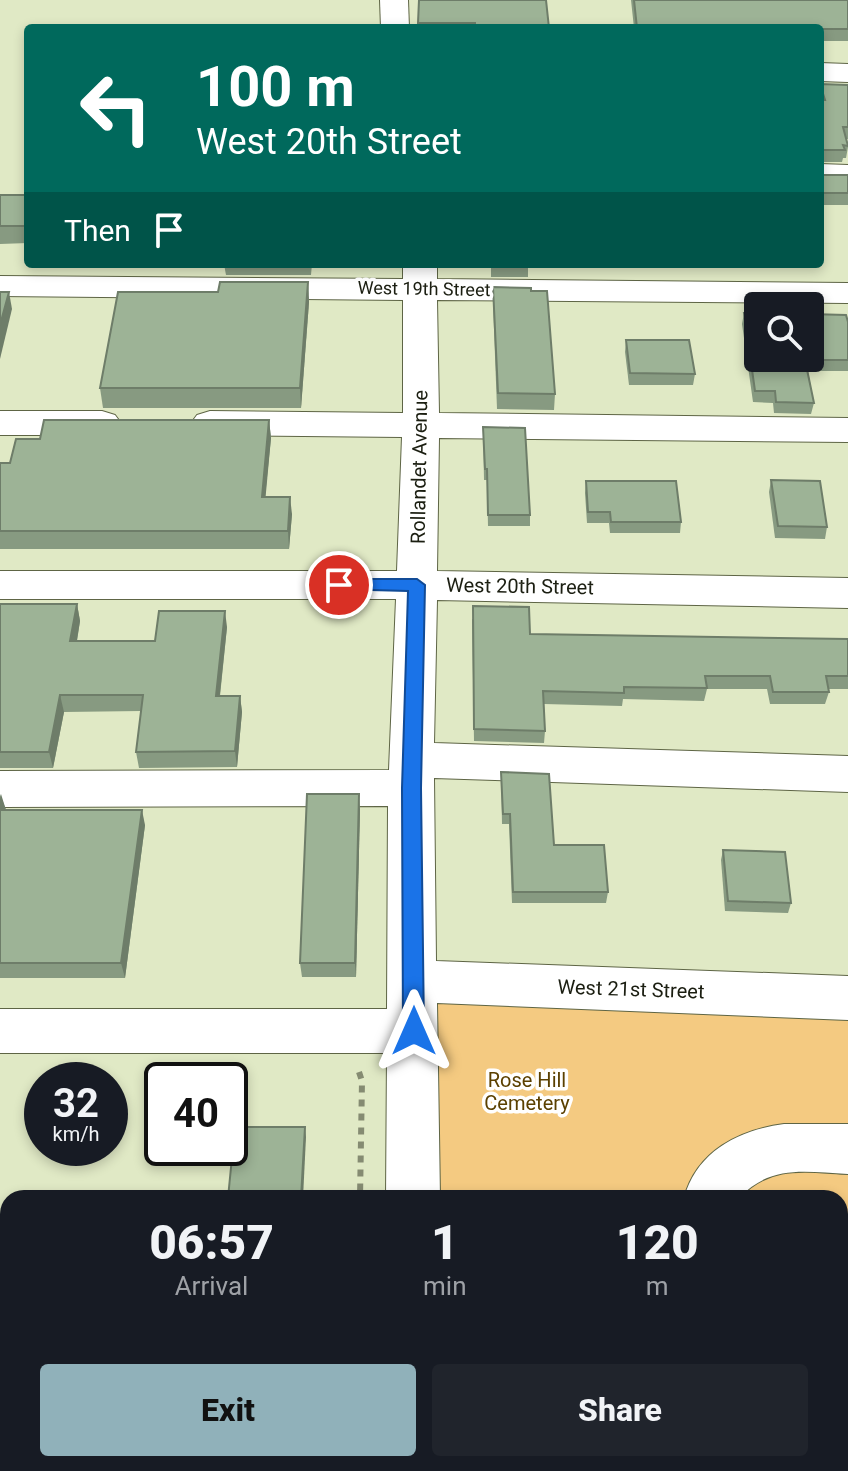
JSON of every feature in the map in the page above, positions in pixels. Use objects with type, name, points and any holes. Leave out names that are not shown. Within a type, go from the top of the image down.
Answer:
[{"type":"street","points":[[394,0],[395,24]]},
{"type":"street","points":[[824,72],[848,73]]},
{"type":"street","points":[[824,174],[848,175]]},
{"type":"street","name":"West 19th Street","points":[[0,286],[420,276],[848,293]]},
{"type":"street","name":"Rollandet Avenue","points":[[413,1190],[412,774],[421,423],[420,276]]},
{"type":"street","points":[[0,423],[421,423],[848,430]]},
{"type":"street","name":"West 20th Street","points":[[0,585],[417,585],[848,593]]},
{"type":"street","points":[[0,789],[412,774],[848,774]]},
{"type":"street","name":"West 21st Street","points":[[0,1031],[414,1006],[848,998]]},
{"type":"street","points":[[712,1190],[743,1157],[783,1147],[848,1149]]},
{"type":"path","points":[[359,1071],[362,1081],[360,1190]]},
{"type":"green space","name":"Rose Hill Cemetery","points":[[414,981],[848,998],[848,1190],[413,1190]]},
{"type":"building","points":[[419,0],[546,0],[549,24],[475,24],[418,23]]},
{"type":"building","points":[[634,0],[848,0],[848,29],[824,29],[824,24],[637,24]]},
{"type":"building","points":[[824,84],[848,85],[848,127],[843,127],[848,146],[843,145],[845,150],[824,150]]},
{"type":"building","points":[[824,175],[848,175],[848,193],[824,193]]},
{"type":"building","points":[[0,195],[24,195],[24,226],[0,226]]},
{"type":"building","points":[[220,282],[308,282],[300,388],[100,388],[118,292],[218,292]]},
{"type":"building","points":[[493,287],[547,291],[555,394],[498,393]]},
{"type":"building","points":[[0,292],[9,292],[0,325]]},
{"type":"building","points":[[824,314],[846,315],[848,360],[824,360]]},
{"type":"building","points":[[626,340],[689,340],[695,374],[630,373]]},
{"type":"building","points":[[752,372],[808,372],[814,403],[776,402],[775,391],[755,391]]},
{"type":"building","points":[[44,420],[269,420],[262,497],[290,497],[288,531],[0,531],[0,463],[10,463],[16,439],[40,439]]},
{"type":"building","points":[[483,427],[525,428],[530,515],[488,515]]},
{"type":"building","points":[[771,480],[820,481],[827,527],[778,526]]},
{"type":"building","points":[[586,481],[676,481],[681,522],[611,522],[610,512],[588,512]]},
{"type":"building","points":[[0,604],[77,604],[70,641],[155,641],[159,611],[225,611],[216,696],[240,696],[235,751],[136,752],[143,695],[60,695],[49,752],[0,752]]},
{"type":"building","points":[[473,606],[529,607],[530,634],[848,639],[848,676],[826,676],[829,692],[773,692],[770,676],[705,676],[707,688],[624,687],[624,693],[543,691],[545,731],[474,729]]},
{"type":"building","points":[[501,772],[549,774],[554,845],[604,845],[608,892],[513,892],[510,814],[503,814]]},
{"type":"building","points":[[307,794],[359,794],[355,963],[300,963]]},
{"type":"building","points":[[0,810],[142,810],[121,963],[0,963]]},
{"type":"building","points":[[723,850],[785,852],[791,903],[728,901]]},
{"type":"building","points":[[248,1127],[305,1127],[301,1190],[229,1190],[231,1166],[248,1166]]},
{"type":"route","points":[[339,585],[417,585],[411,788],[414,1031]]}]
